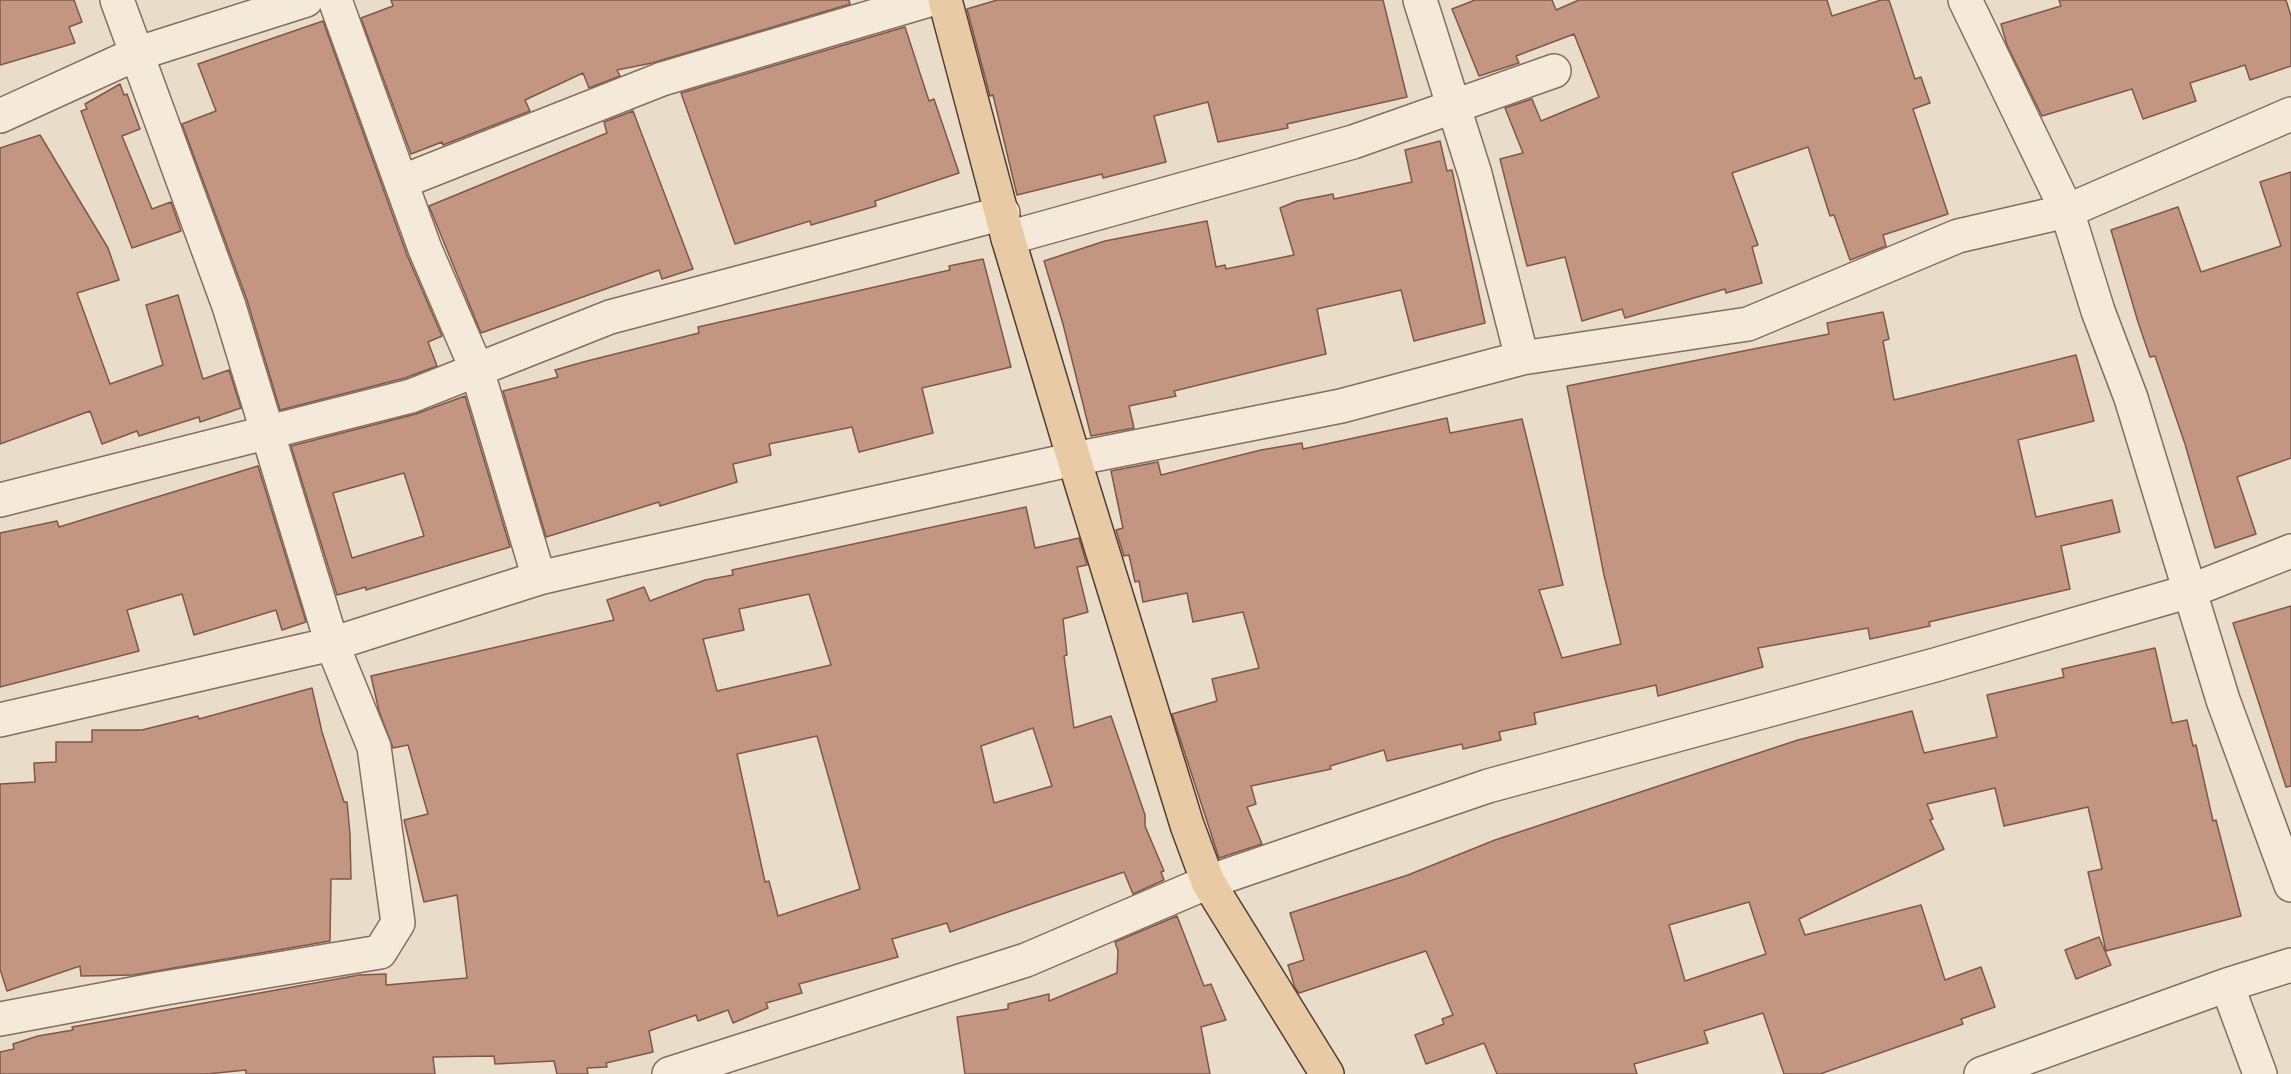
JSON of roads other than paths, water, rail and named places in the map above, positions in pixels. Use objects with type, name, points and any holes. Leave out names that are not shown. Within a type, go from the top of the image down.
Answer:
[{"type":"main road","points":[[945,0],[1006,225],[1074,459],[1187,825],[1208,882],[1327,1074]]},
{"type":"street","points":[[0,1019],[159,989],[380,952],[398,923],[374,747],[332,644],[229,306],[117,0]]},
{"type":"street","points":[[0,116],[136,54],[306,0]]},
{"type":"street","points":[[335,0],[425,249],[477,370],[539,578]]},
{"type":"street","points":[[401,182],[662,80],[929,0]]},
{"type":"street","points":[[1420,0],[1475,174],[1522,358]]},
{"type":"street","points":[[1965,0],[2067,212],[2098,311],[2131,398],[2223,700],[2291,885]]},
{"type":"street","points":[[0,500],[411,396],[610,317],[1353,142],[1554,72]]},
{"type":"street","points":[[0,720],[332,644],[539,578],[1074,459],[1341,406],[1522,358],[1748,324],[1958,236],[2067,212],[2291,114]]},
{"type":"street","points":[[669,1074],[1026,960],[1208,882],[1488,786],[1935,665],[2190,591],[2291,551]]},
{"type":"street","points":[[1981,1074],[2291,965]]},
{"type":"street","points":[[2227,986],[2260,1074]]}]
